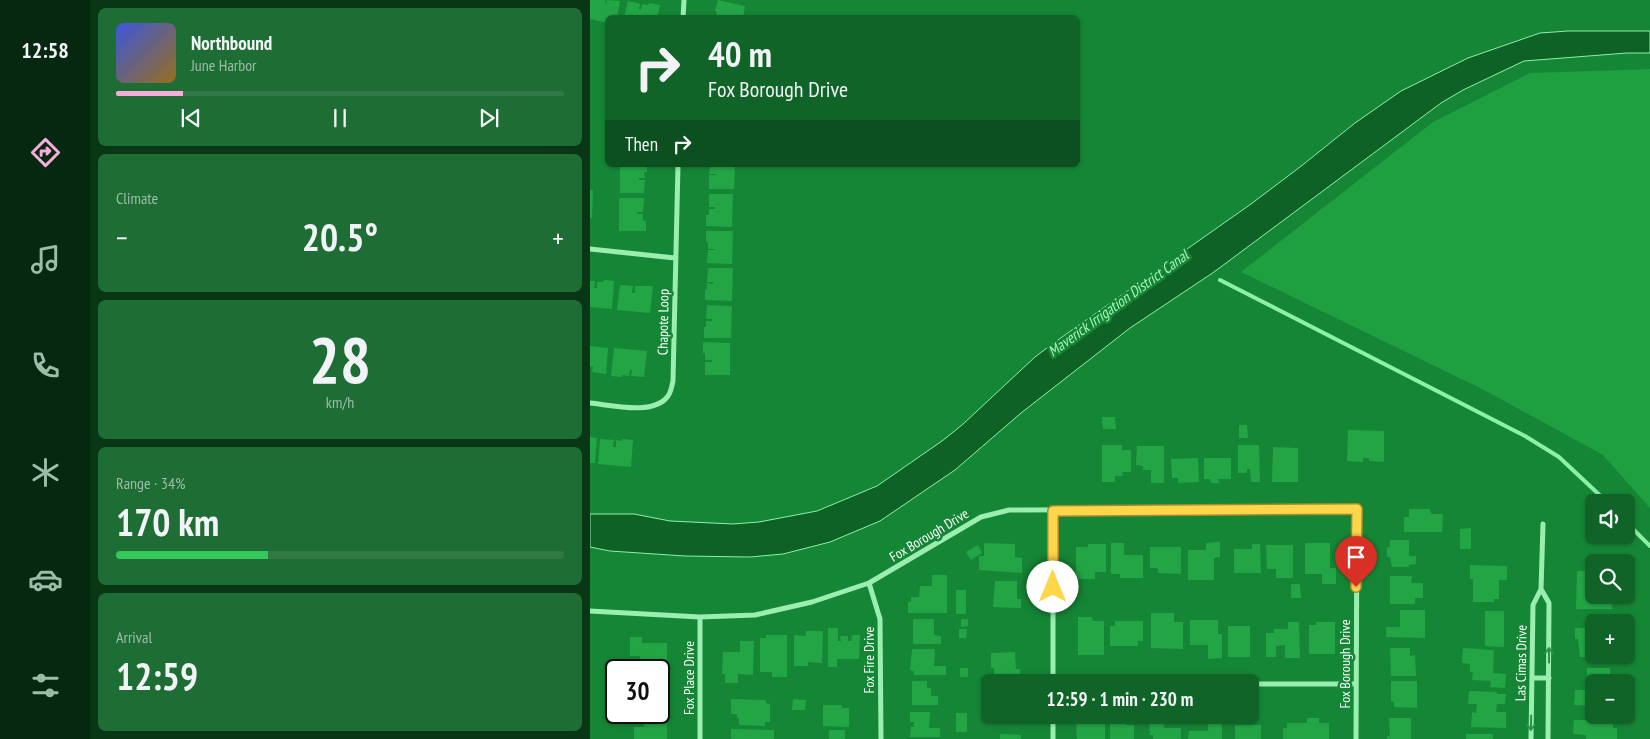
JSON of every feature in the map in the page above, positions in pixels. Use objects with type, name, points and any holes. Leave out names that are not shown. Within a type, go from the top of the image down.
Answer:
[{"type":"street","points":[[683,15],[684,0]]},
{"type":"street","name":"Chapote Loop","points":[[590,403],[640,408],[661,402],[669,395],[673,381],[678,167]]},
{"type":"street","points":[[590,249],[675,258]]},
{"type":"street","name":"Fox Borough Drive","points":[[590,611],[700,617],[755,615],[812,602],[869,584],[981,517],[1009,510],[1357,509],[1356,739]]},
{"type":"street","points":[[1053,511],[1053,674]]},
{"type":"street","name":"Las Cimas Drive","points":[[1531,739],[1533,605],[1541,589],[1542,524]]},
{"type":"street","name":"Fox Fire Drive","points":[[869,584],[880,619],[880,739]]},
{"type":"street","name":"Las Cimas Drive","points":[[1541,589],[1550,603],[1548,739]]},
{"type":"street","name":"Fox Place Drive","points":[[700,617],[700,739]]},
{"type":"street","points":[[1532,678],[1549,678]]},
{"type":"street","points":[[1259,684],[1356,684]]},
{"type":"street","points":[[1053,724],[1053,739]]},
{"type":"shaded area","points":[[1650,69],[1650,508],[1603,455],[1486,391],[1241,272],[1433,122],[1530,73]]},
{"type":"water","name":"Maverick Irrigation District Canal","points":[[1650,31],[1650,53],[1524,61],[1463,90],[1441,103],[1214,272],[1130,328],[1021,413],[955,470],[880,521],[830,542],[783,554],[750,557],[685,556],[610,551],[590,547],[590,514],[634,514],[670,521],[733,524],[759,522],[817,511],[877,486],[962,425],[1035,357],[1251,204],[1355,123],[1401,91],[1468,58],[1540,33]]},
{"type":"building","points":[[590,0],[606,0],[605,4],[607,0],[620,1],[618,15],[605,15],[605,22],[590,19]]},
{"type":"building","points":[[718,0],[745,6],[744,15],[716,15],[717,12],[715,11]]},
{"type":"building","points":[[628,1],[640,4],[639,9],[641,10],[642,4],[660,5],[658,15],[625,15]]},
{"type":"building","points":[[620,167],[647,167],[647,172],[644,172],[645,178],[639,178],[639,180],[645,180],[644,193],[620,193]]},
{"type":"building","points":[[710,167],[735,167],[734,189],[709,189],[709,175],[716,174],[709,174]]},
{"type":"building","points":[[590,190],[593,190],[592,218],[590,218]]},
{"type":"building","points":[[709,194],[733,194],[732,227],[706,226],[706,215],[709,215],[709,209],[715,209],[715,207],[709,207]]},
{"type":"building","points":[[619,198],[644,198],[643,212],[637,212],[637,214],[643,214],[643,221],[646,221],[646,231],[619,231]]},
{"type":"building","points":[[706,231],[733,231],[732,264],[707,263],[708,250],[714,249],[708,249]]},
{"type":"building","points":[[708,268],[733,268],[732,301],[705,300],[707,283],[713,284],[713,282],[707,282]]},
{"type":"building","points":[[604,280],[614,281],[612,309],[590,307],[590,281],[595,281],[594,288],[597,288],[597,282],[603,282]]},
{"type":"building","points":[[620,285],[633,286],[632,293],[635,293],[635,286],[653,286],[650,313],[617,310]]},
{"type":"building","points":[[707,305],[732,306],[731,338],[704,338],[706,321],[712,321],[712,319],[706,319]]},
{"type":"building","points":[[703,342],[730,343],[730,375],[705,375],[705,362],[712,362],[712,360],[705,360]]},
{"type":"building","points":[[590,346],[608,348],[606,374],[592,372],[593,367],[590,366]]},
{"type":"building","points":[[614,348],[647,351],[644,377],[631,376],[632,370],[630,370],[629,376],[611,376]]},
{"type":"building","points":[[1102,417],[1115,417],[1116,429],[1103,429]]},
{"type":"building","points":[[1239,425],[1247,425],[1248,438],[1239,438]]},
{"type":"building","points":[[1348,430],[1384,431],[1384,462],[1369,461],[1369,458],[1363,458],[1363,462],[1347,461]]},
{"type":"building","points":[[590,437],[597,438],[595,463],[590,463]]},
{"type":"building","points":[[600,439],[614,440],[613,447],[616,447],[616,440],[633,440],[631,467],[598,464]]},
{"type":"building","points":[[1102,445],[1122,445],[1122,450],[1131,450],[1131,472],[1122,472],[1123,476],[1115,476],[1115,482],[1102,482]]},
{"type":"building","points":[[1238,445],[1259,445],[1260,482],[1251,482],[1250,469],[1247,469],[1247,473],[1238,473]]},
{"type":"building","points":[[1137,446],[1164,446],[1164,483],[1151,483],[1151,470],[1143,470],[1143,466],[1136,465]]},
{"type":"building","points":[[1273,447],[1298,448],[1298,482],[1272,482]]},
{"type":"building","points":[[1198,458],[1199,482],[1178,483],[1178,478],[1172,478],[1171,459]]},
{"type":"building","points":[[1204,458],[1231,458],[1231,479],[1218,479],[1219,483],[1211,483],[1210,479],[1204,479]]},
{"type":"building","points":[[1409,509],[1430,509],[1431,514],[1443,514],[1442,532],[1404,532],[1404,517],[1409,517]]},
{"type":"building","points":[[1471,528],[1471,549],[1460,549],[1460,529]]},
{"type":"building","points":[[1390,540],[1409,540],[1409,556],[1416,556],[1416,564],[1409,565],[1409,567],[1392,567],[1390,557],[1387,557],[1387,547],[1390,547]]},
{"type":"building","points":[[1220,542],[1220,557],[1214,558],[1214,580],[1188,580],[1188,550],[1206,550],[1206,543]]},
{"type":"building","points":[[984,543],[1015,544],[1015,557],[1022,558],[1022,573],[979,570],[979,556],[984,556]]},
{"type":"building","points":[[1111,543],[1124,543],[1124,555],[1143,555],[1143,578],[1120,578],[1120,574],[1111,574]]},
{"type":"building","points":[[1305,543],[1330,543],[1330,568],[1336,568],[1336,584],[1322,584],[1322,574],[1305,574]]},
{"type":"building","points":[[1088,544],[1106,544],[1106,572],[1095,572],[1095,579],[1076,579],[1076,547],[1088,547]]},
{"type":"building","points":[[1252,544],[1260,544],[1261,573],[1234,573],[1234,549],[1252,549]]},
{"type":"building","points":[[978,545],[982,553],[971,560],[966,552]]},
{"type":"building","points":[[1266,545],[1293,545],[1293,578],[1276,578],[1276,569],[1267,569]]},
{"type":"building","points":[[1150,547],[1181,547],[1181,574],[1158,573],[1158,568],[1150,568]]},
{"type":"building","points":[[1470,565],[1507,566],[1507,580],[1499,580],[1499,599],[1494,599],[1494,602],[1473,602],[1473,579],[1470,579]]},
{"type":"building","points":[[1577,571],[1585,571],[1585,604],[1612,604],[1612,609],[1576,609]]},
{"type":"building","points":[[932,575],[947,575],[947,613],[908,613],[908,602],[911,602],[911,597],[919,597],[920,586],[932,586]]},
{"type":"building","points":[[1390,576],[1412,576],[1411,583],[1423,583],[1423,598],[1415,598],[1415,604],[1390,604]]},
{"type":"building","points":[[995,581],[1017,581],[1017,599],[1021,599],[1021,608],[993,607]]},
{"type":"building","points":[[1291,584],[1300,584],[1301,598],[1291,598]]},
{"type":"building","points":[[956,590],[966,590],[966,614],[956,614]]},
{"type":"building","points":[[1400,610],[1425,610],[1425,638],[1386,637],[1386,627],[1400,627]]},
{"type":"building","points":[[1485,611],[1504,611],[1504,647],[1485,646]]},
{"type":"building","points":[[1151,613],[1174,613],[1174,622],[1183,622],[1183,649],[1151,648]]},
{"type":"building","points":[[1078,617],[1092,617],[1093,621],[1104,621],[1104,655],[1078,655]]},
{"type":"building","points":[[913,619],[934,619],[934,635],[941,636],[941,644],[913,644]]},
{"type":"building","points":[[961,619],[968,619],[968,626],[961,627]]},
{"type":"building","points":[[1190,620],[1218,620],[1218,634],[1222,634],[1222,658],[1208,659],[1208,645],[1190,645]]},
{"type":"building","points":[[1115,621],[1143,621],[1143,641],[1138,641],[1138,646],[1110,646],[1110,626],[1115,626]]},
{"type":"building","points":[[1288,622],[1299,622],[1300,658],[1285,658],[1285,645],[1276,646],[1276,657],[1266,657],[1266,633],[1274,633],[1274,629],[1288,629]]},
{"type":"building","points":[[1316,622],[1335,622],[1335,654],[1309,654],[1309,625],[1316,625]]},
{"type":"building","points":[[1228,626],[1250,626],[1250,657],[1228,657]]},
{"type":"building","points":[[828,628],[838,628],[838,641],[841,641],[840,636],[848,636],[848,641],[851,641],[852,635],[860,635],[859,659],[837,659],[837,667],[828,667]]},
{"type":"building","points":[[1575,628],[1585,628],[1585,657],[1580,657],[1578,639],[1575,639]]},
{"type":"building","points":[[959,629],[967,629],[966,638],[959,638]]},
{"type":"building","points":[[806,631],[823,631],[822,663],[808,662],[808,666],[794,666],[794,635],[806,636]]},
{"type":"building","points":[[766,635],[787,635],[787,677],[772,677],[772,672],[760,672],[760,638],[766,638]]},
{"type":"building","points":[[630,637],[642,637],[642,643],[667,643],[667,659],[640,659],[640,656],[630,656]]},
{"type":"building","points":[[740,641],[754,641],[753,675],[738,674],[738,683],[725,683],[725,674],[722,674],[723,652],[740,652]]},
{"type":"building","points":[[1390,648],[1410,648],[1410,656],[1415,655],[1416,676],[1391,676]]},
{"type":"building","points":[[1463,648],[1494,650],[1493,673],[1506,674],[1505,688],[1490,687],[1491,681],[1472,680],[1473,672],[1470,672],[1470,664],[1462,663]]},
{"type":"building","points":[[912,649],[935,649],[934,666],[946,666],[946,675],[914,675],[914,671],[910,670]]},
{"type":"building","points":[[1015,652],[1016,669],[1020,669],[1020,674],[994,674],[994,668],[991,668],[991,653]]},
{"type":"building","points":[[960,668],[968,668],[968,677],[960,677]]},
{"type":"building","points":[[1587,668],[1610,668],[1610,674],[1587,674]]},
{"type":"building","points":[[912,681],[927,681],[927,688],[931,688],[931,696],[938,696],[938,705],[912,705]]},
{"type":"building","points":[[1391,681],[1417,681],[1417,708],[1394,707],[1394,702],[1391,701]]},
{"type":"building","points":[[1575,690],[1585,690],[1585,706],[1574,705]]},
{"type":"building","points":[[1469,691],[1506,694],[1505,704],[1497,704],[1496,712],[1506,712],[1506,728],[1471,727],[1472,712],[1476,713],[1477,704],[1468,704]]},
{"type":"building","points":[[731,699],[766,700],[766,703],[770,704],[770,722],[765,722],[765,726],[739,725],[737,714],[731,714]]},
{"type":"building","points":[[793,699],[806,700],[805,710],[792,710]]},
{"type":"building","points":[[823,705],[842,705],[842,708],[849,708],[849,727],[823,726]]},
{"type":"building","points":[[910,712],[930,712],[929,728],[940,728],[940,737],[910,737],[911,727],[914,727],[914,722],[910,722]]},
{"type":"building","points":[[956,713],[967,713],[967,732],[956,732]]},
{"type":"building","points":[[1307,718],[1319,718],[1319,723],[1329,723],[1329,739],[1283,739],[1283,728],[1287,728],[1287,723],[1307,723]]},
{"type":"building","points":[[1389,718],[1411,718],[1411,739],[1387,739],[1387,736],[1390,736]]},
{"type":"building","points":[[1574,720],[1585,720],[1585,724],[1613,724],[1613,728],[1617,728],[1617,739],[1586,739],[1586,735],[1573,734]]},
{"type":"building","points":[[644,724],[667,724],[667,739],[634,739],[634,727],[644,727]]},
{"type":"building","points":[[1076,724],[1105,724],[1105,739],[1077,739]]},
{"type":"building","points":[[1110,724],[1134,725],[1134,739],[1110,739]]},
{"type":"building","points":[[1149,724],[1164,724],[1164,728],[1181,728],[1181,739],[1153,739],[1153,735],[1150,735]]},
{"type":"building","points":[[1208,724],[1222,724],[1222,739],[1188,739],[1189,731],[1208,731]]},
{"type":"building","points":[[1235,725],[1261,725],[1261,739],[1235,739]]},
{"type":"building","points":[[731,729],[774,730],[774,739],[731,739]]},
{"type":"building","points":[[829,730],[845,730],[845,739],[829,739]]},
{"type":"building","points":[[1000,734],[1021,735],[1021,739],[1000,739]]},
{"type":"building","points":[[1466,734],[1493,734],[1493,739],[1466,739]]},
{"type":"waterway","points":[[1220,280],[1525,436],[1559,457],[1598,494]]},
{"type":"waterway","points":[[1635,531],[1650,546]]},
{"type":"route","points":[[1053,587],[1053,511],[1357,509],[1356,587]]}]
